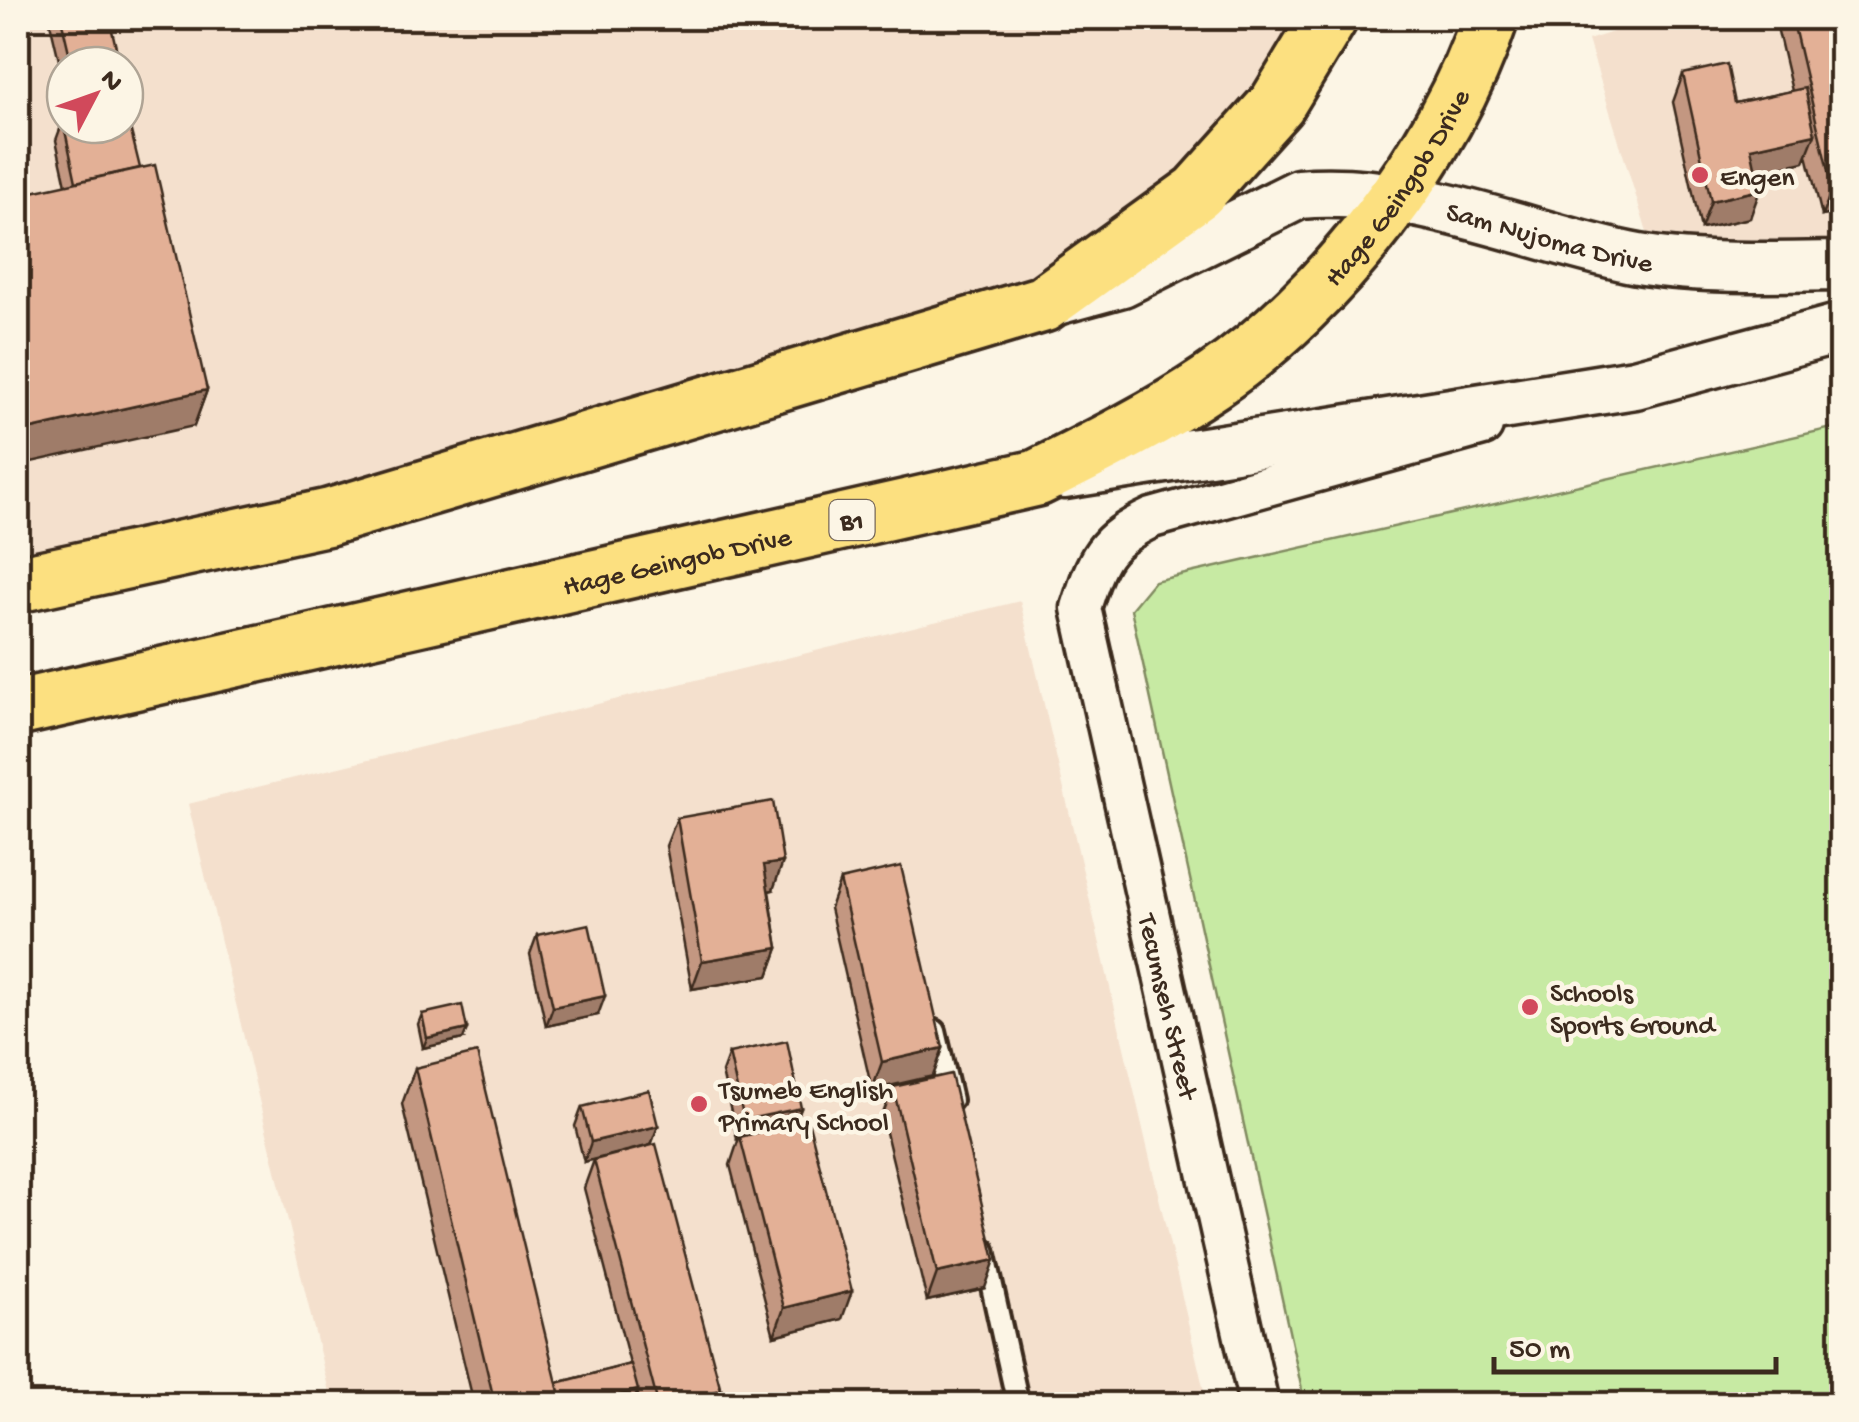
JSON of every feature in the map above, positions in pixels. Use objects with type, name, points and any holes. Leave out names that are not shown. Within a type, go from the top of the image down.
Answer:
[{"type":"highway","points":[[23,575],[330,516],[1044,304],[1198,192],[1278,104],[1329,18]]},
{"type":"highway","name":"Hage Geingob Drive","points":[[18,708],[1037,478],[1140,426],[1212,381],[1274,334],[1396,202],[1455,100],[1490,18]]},
{"type":"street","name":"Sam Nujoma Drive","points":[[1044,304],[1122,282],[1299,194],[1328,192],[1432,206],[1633,258],[1842,266]]},
{"type":"street","points":[[1037,478],[1634,384],[1842,328]]},
{"type":"street","name":"Tecumseh Street","points":[[1257,1404],[1081,608],[1095,564],[1116,535],[1152,518],[1634,384]]},
{"type":"lane","points":[[929,1003],[954,1118]]},
{"type":"lane","points":[[980,1232],[1018,1404]]},
{"type":"shaded area","points":[[18,18],[1329,18],[1277,104],[1043,304],[18,584]]},
{"type":"shaded area","points":[[1657,18],[1841,18],[1841,242],[1649,239],[1588,40]]},
{"type":"shaded area","name":"Tsumeb English Primary School","points":[[1020,601],[1207,1404],[332,1404],[188,804]]},
{"type":"green space","name":"Schools Sports Ground","points":[[1841,426],[1841,1404],[1305,1404],[1131,609],[1154,581]]},
{"type":"building","points":[[61,18],[109,18],[115,45],[67,45]]},
{"type":"building","points":[[1792,18],[1842,18],[1842,186],[1832,188]]},
{"type":"building","points":[[1727,64],[1735,103],[1805,88],[1815,134],[1751,148],[1760,190],[1711,201],[1683,74]]},
{"type":"building","points":[[68,145],[134,145],[140,168],[76,182]]},
{"type":"building","points":[[155,165],[207,390],[18,432],[18,195]]},
{"type":"building","points":[[773,801],[783,862],[764,865],[778,948],[702,961],[677,818]]},
{"type":"building","points":[[901,866],[943,1048],[882,1062],[840,880]]},
{"type":"building","points":[[589,924],[605,996],[553,1007],[537,935]]},
{"type":"building","points":[[462,1005],[467,1029],[427,1038],[422,1014]]},
{"type":"building","points":[[787,1041],[801,1108],[744,1120],[729,1053]]},
{"type":"building","points":[[477,1053],[562,1404],[495,1404],[415,1068]]},
{"type":"building","points":[[951,1074],[995,1260],[937,1273],[893,1087]]},
{"type":"building","points":[[649,1090],[658,1126],[591,1142],[582,1107]]},
{"type":"building","points":[[808,1120],[852,1291],[784,1308],[740,1137]]},
{"type":"building","points":[[656,1144],[721,1390],[664,1404],[658,1404],[594,1160]]},
{"type":"building","points":[[631,1364],[638,1390],[584,1404],[562,1404],[557,1383]]},
{"type":"place","name":"Engen","points":[[1700,175]]},
{"type":"place","name":"Schools Sports Ground","points":[[1530,1007]]},
{"type":"place","name":"Tsumeb English Primary School","points":[[699,1104]]}]
